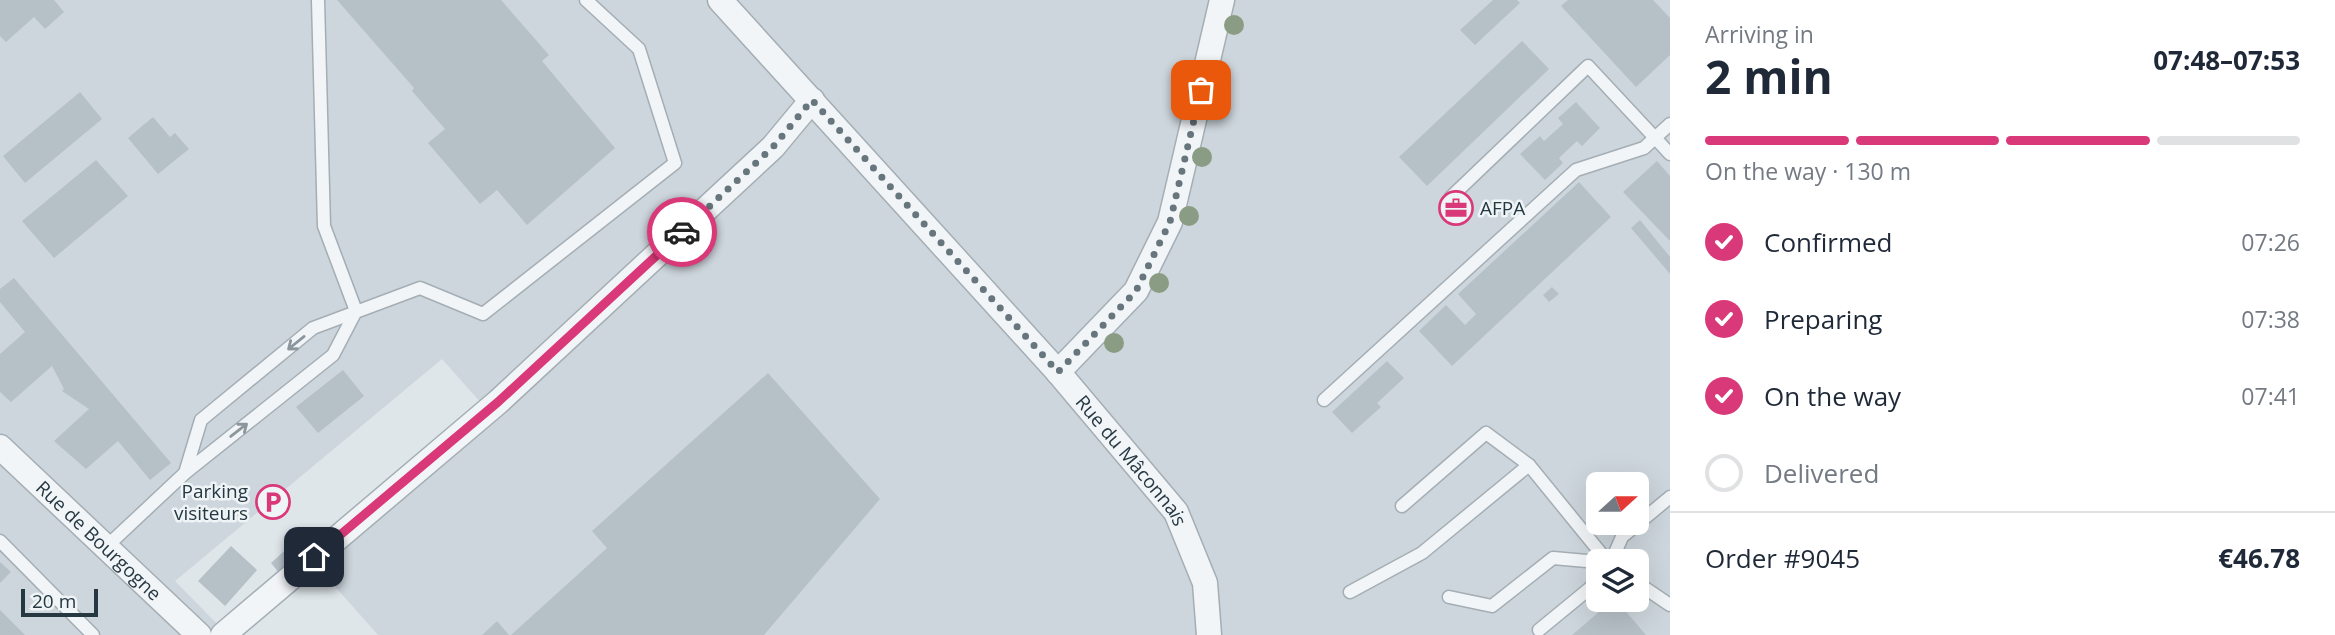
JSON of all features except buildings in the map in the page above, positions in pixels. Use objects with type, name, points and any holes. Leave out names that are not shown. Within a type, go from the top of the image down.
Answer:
[{"type":"street","name":"Rue du Mâconnais","points":[[720,0],[1058,372],[1176,512],[1205,583],[1209,635]]},
{"type":"street","points":[[1058,372],[1136,291],[1170,222],[1222,0]]},
{"type":"street","points":[[223,635],[498,402],[773,147],[812,100]]},
{"type":"street","name":"Rue de Bourgogne","points":[[0,447],[199,635]]},
{"type":"lane","points":[[106,547],[186,472],[333,355],[356,311],[324,226],[318,0]]},
{"type":"lane","points":[[186,472],[201,420],[313,328],[420,288],[483,314],[675,163],[639,49],[586,0]]},
{"type":"lane","points":[[1451,197],[1587,66],[1670,153]]},
{"type":"lane","points":[[1324,400],[1576,170],[1644,148],[1670,124]]},
{"type":"lane","points":[[1402,506],[1486,433],[1530,465],[1599,549]]},
{"type":"lane","points":[[1350,592],[1422,554],[1530,465]]},
{"type":"lane","points":[[1616,549],[1622,537],[1670,497]]},
{"type":"lane","points":[[0,541],[93,635]]},
{"type":"lane","points":[[1449,597],[1492,606],[1553,558],[1586,561]]},
{"type":"lane","points":[[1539,631],[1586,591]]},
{"type":"lane","points":[[1649,591],[1670,605]]},
{"type":"shaded area","points":[[0,0],[1670,0],[1670,635],[378,635],[307,555],[482,404],[442,359],[175,581],[228,635],[0,635]]},
{"type":"way so far","points":[[682,232],[773,147],[812,100],[1058,372],[1136,291],[1170,222],[1201,90]]},
{"type":"place","name":"AFPA","points":[[1456,208]]},
{"type":"place","name":"Parking visiteurs","points":[[273,502]]},
{"type":"route","points":[[314,557],[498,402],[682,232]]}]
